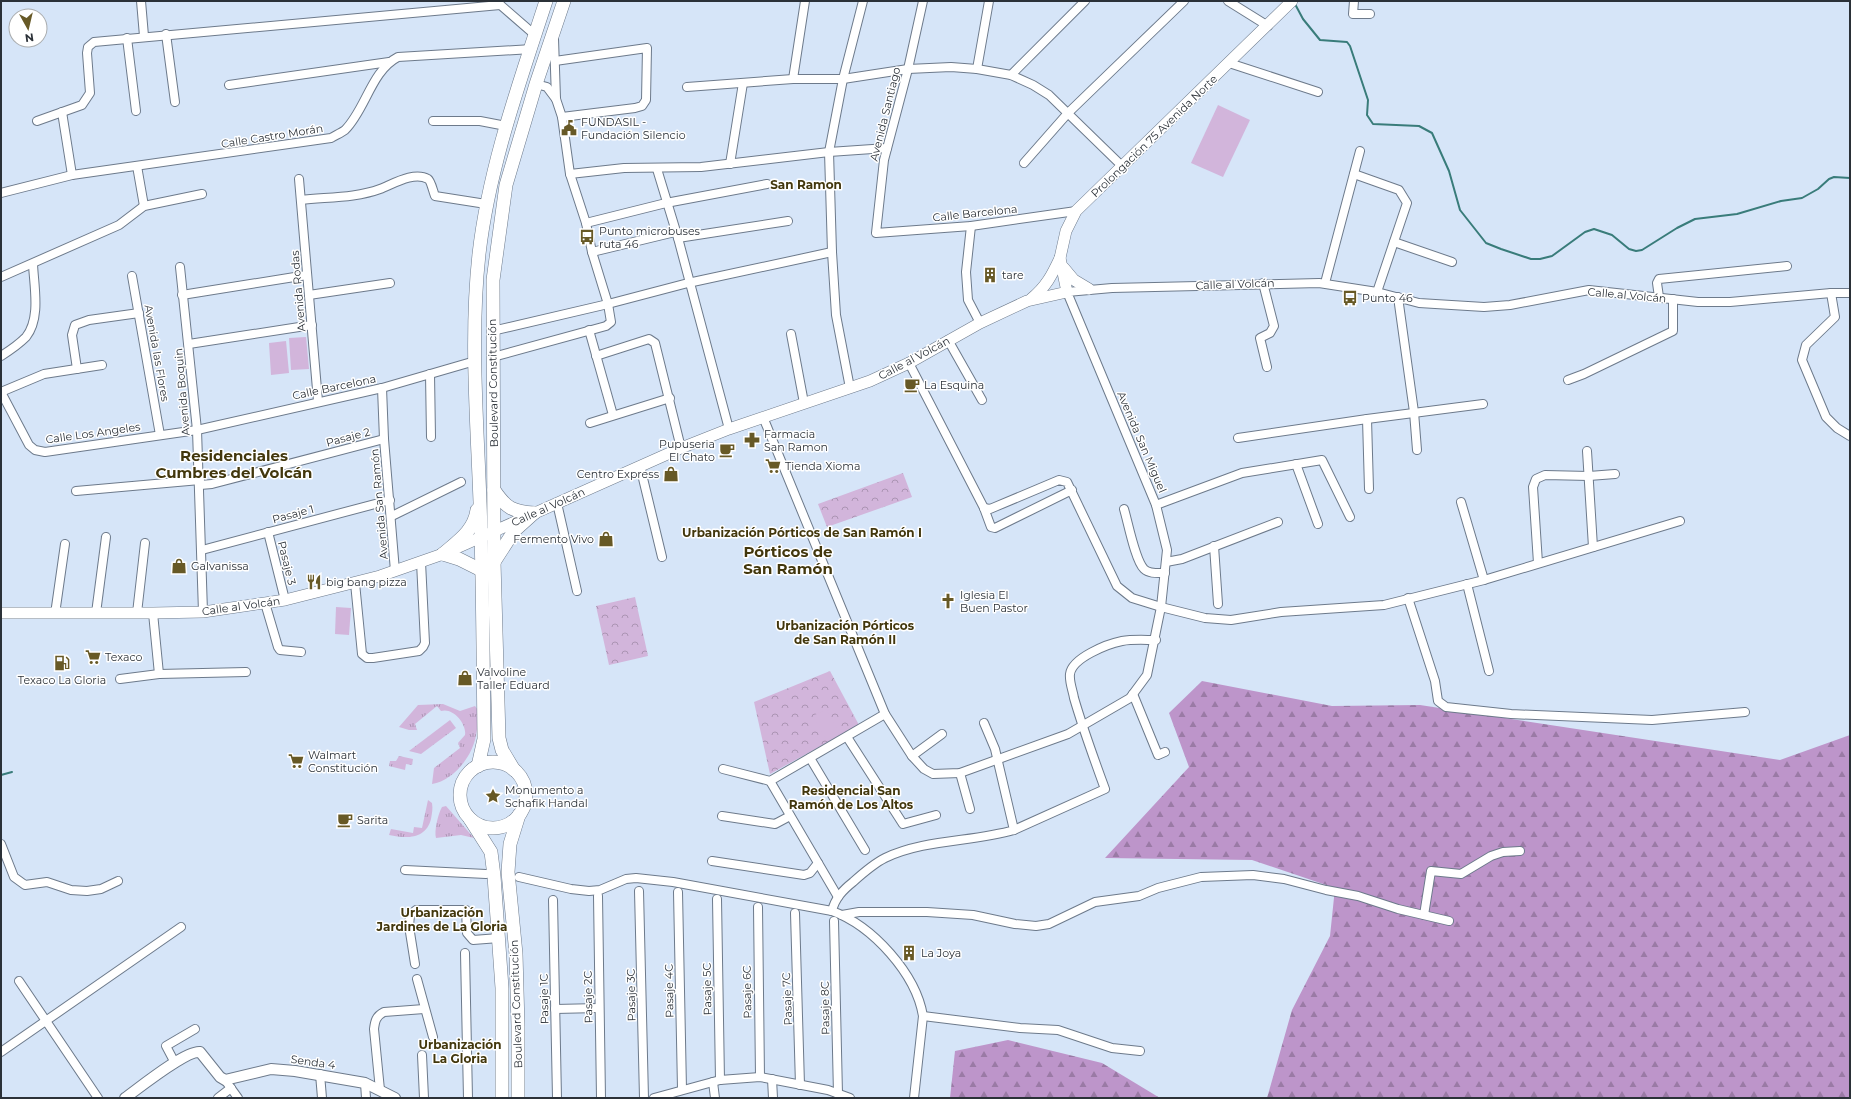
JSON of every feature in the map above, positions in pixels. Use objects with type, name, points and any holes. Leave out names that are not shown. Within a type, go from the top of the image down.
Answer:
[{"type":"highway","name":"Boulevard Constitución","points":[[478,766],[484,738],[481,570],[482,537],[475,361],[476,292],[486,204],[506,126],[532,49],[546,1]]},
{"type":"highway","name":"Boulevard Constitución","points":[[514,770],[502,750],[499,738],[494,562],[493,280],[506,185],[536,84],[564,1]]},
{"type":"highway","points":[[494,490],[502,502],[511,509],[520,513],[534,514]]},
{"type":"highway","points":[[443,554],[465,535],[472,525],[476,515],[480,493]]},
{"type":"highway","points":[[494,562],[514,531],[534,514]]},
{"type":"highway","points":[[443,554],[459,559],[481,570]]},
{"type":"highway","points":[[489,763],[504,764],[514,770],[521,779],[526,792],[525,803],[519,815],[508,825],[497,828],[482,826],[470,819],[462,807],[460,790],[467,775],[478,766],[489,763]]},
{"type":"highway","name":"Boulevard Constitución","points":[[518,1098],[516,961],[508,872],[510,844],[519,815]]},
{"type":"highway","name":"Boulevard Constitución","points":[[470,819],[491,852],[494,876],[500,938],[502,988],[502,1098]]},
{"type":"main road","name":"Prolongación 75 Avenida Norte","points":[[1067,292],[1061,262],[1066,231],[1076,211],[1290,4]]},
{"type":"main road","points":[[1027,301],[1046,285],[1061,262],[1074,280],[1089,289]]},
{"type":"main road","name":"Calle al Volcán","points":[[1,613],[96,614],[203,612],[285,600],[355,583],[395,571],[443,554],[681,448],[729,429],[870,381],[909,363],[980,323],[1027,301],[1067,292]]},
{"type":"street","points":[[141,1],[144,36]]},
{"type":"street","points":[[793,79],[805,1]]},
{"type":"street","points":[[850,388],[836,315],[828,152],[843,79],[863,1]]},
{"type":"street","name":"Avenida Santiago","points":[[876,234],[887,148],[908,69],[923,1]]},
{"type":"street","points":[[977,69],[989,1]]},
{"type":"street","points":[[1011,75],[1085,1]]},
{"type":"street","points":[[1024,163],[1068,113],[1184,1]]},
{"type":"street","points":[[1228,1],[1268,26]]},
{"type":"street","points":[[1354,1],[1353,14],[1370,14]]},
{"type":"street","points":[[37,121],[82,105],[90,93],[87,53],[88,47],[94,42],[499,3],[535,35]]},
{"type":"street","points":[[493,357],[610,324],[608,304],[592,252],[586,223],[570,174],[562,117],[556,99],[554,32]]},
{"type":"street","points":[[166,34],[175,102]]},
{"type":"street","points":[[127,38],[136,111]]},
{"type":"street","points":[[555,61],[647,48],[646,100],[642,106],[562,117]]},
{"type":"street","points":[[229,86],[389,62],[398,57],[413,55],[532,49]]},
{"type":"street","name":"Calle Castro Morán","points":[[1,193],[72,175],[331,138],[344,131],[354,119],[381,72],[389,62]]},
{"type":"street","points":[[1229,63],[1318,92]]},
{"type":"street","points":[[687,87],[793,79],[843,79],[908,69],[951,67],[977,69],[1011,75],[1039,88],[1068,113],[1122,166]]},
{"type":"street","points":[[730,164],[743,83]]},
{"type":"street","points":[[536,84],[547,87],[556,99]]},
{"type":"street","points":[[62,112],[72,175]]},
{"type":"street","points":[[433,121],[480,121],[506,126]]},
{"type":"street","points":[[570,174],[624,168],[657,169],[701,167],[828,152],[887,148]]},
{"type":"street","points":[[1325,283],[1360,151]]},
{"type":"street","points":[[137,166],[144,206]]},
{"type":"street","points":[[657,169],[729,429]]},
{"type":"street","points":[[1354,174],[1399,190],[1407,203],[1377,292]]},
{"type":"street","points":[[301,200],[366,193],[401,180],[417,177],[427,178],[430,181],[436,196],[486,204]]},
{"type":"street","name":"Avenida Rodas","points":[[299,179],[318,401]]},
{"type":"street","points":[[586,223],[666,202],[767,184]]},
{"type":"street","points":[[1,277],[119,225],[144,206],[202,194]]},
{"type":"street","name":"Calle Barcelona","points":[[876,234],[971,226],[1076,211]]},
{"type":"street","points":[[592,252],[676,235],[788,221]]},
{"type":"street","points":[[971,226],[966,272],[968,300],[980,323]]},
{"type":"street","points":[[1394,242],[1452,262]]},
{"type":"street","points":[[492,331],[608,304],[688,283],[832,252]]},
{"type":"street","points":[[1,356],[25,338],[35,318],[33,264]]},
{"type":"street","points":[[1659,297],[1657,283],[1659,279],[1787,266]]},
{"type":"street","name":"Avenida Boquin","points":[[180,267],[197,430],[200,483],[203,612]]},
{"type":"street","points":[[182,294],[307,275]]},
{"type":"street","name":"Avenida las Flores","points":[[132,276],[160,435]]},
{"type":"street","points":[[309,295],[390,283]]},
{"type":"street","points":[[1263,283],[1274,326],[1270,333],[1260,338],[1267,367]]},
{"type":"street","name":"Calle al Volcán","points":[[1067,292],[1089,289],[1263,283],[1325,283],[1377,292],[1426,304],[1484,307],[1510,306],[1586,290],[1698,302],[1730,302],[1831,293],[1850,293]]},
{"type":"street","name":"Avenida San Miguel","points":[[763,417],[885,714],[912,756],[924,769],[933,774],[960,773],[1068,734],[1130,698],[1147,675],[1156,640],[1167,550],[1156,505],[1067,292]]},
{"type":"street","points":[[1831,293],[1834,317],[1806,345],[1802,360],[1826,417],[1836,428],[1850,436]]},
{"type":"street","points":[[1398,297],[1414,412],[1417,450]]},
{"type":"street","points":[[1568,380],[1584,374],[1673,331],[1673,299]]},
{"type":"street","points":[[77,369],[72,335],[75,325],[89,320],[139,313]]},
{"type":"street","points":[[189,344],[312,325]]},
{"type":"street","points":[[589,330],[613,415]]},
{"type":"street","points":[[791,334],[804,403]]},
{"type":"street","points":[[596,356],[648,339],[655,343],[670,398],[681,448]]},
{"type":"street","points":[[948,340],[982,400]]},
{"type":"street","name":"Calle Barcelona","points":[[197,430],[318,401],[382,388],[475,361]]},
{"type":"street","points":[[909,363],[984,508],[991,527],[995,528],[1072,490]]},
{"type":"street","points":[[1,392],[36,376],[102,365]]},
{"type":"street","points":[[430,374],[431,437]]},
{"type":"street","name":"Avenida San Ramón","points":[[382,388],[384,439],[392,516],[395,571]]},
{"type":"street","name":"Calle Los Angeles","points":[[1,392],[30,445],[35,450],[45,452],[197,430]]},
{"type":"street","points":[[590,423],[670,398]]},
{"type":"street","points":[[1238,438],[1414,412],[1483,404]]},
{"type":"street","points":[[1367,419],[1369,489]]},
{"type":"street","name":"Pasaje 2","points":[[76,491],[200,483],[212,484],[384,439]]},
{"type":"street","points":[[1587,451],[1593,547]]},
{"type":"street","points":[[1156,505],[1242,473],[1322,460],[1350,517]]},
{"type":"street","points":[[1296,464],[1318,524]]},
{"type":"street","points":[[640,466],[662,557]]},
{"type":"street","points":[[1538,563],[1533,487],[1536,479],[1545,475],[1589,476],[1615,474]]},
{"type":"street","points":[[984,508],[990,509],[1059,480],[1067,482],[1117,586],[1132,598],[1161,607],[1205,618],[1231,620],[1281,612],[1384,604],[1484,580],[1680,521]]},
{"type":"street","points":[[392,516],[461,482]]},
{"type":"street","name":"Pasaje 1","points":[[202,550],[390,500]]},
{"type":"street","points":[[1461,502],[1484,580]]},
{"type":"street","points":[[557,503],[577,591]]},
{"type":"street","points":[[1124,509],[1139,561],[1144,569],[1151,572],[1165,573]]},
{"type":"street","points":[[1166,562],[1182,559],[1278,522]]},
{"type":"street","name":"Pasaje 3","points":[[268,532],[285,600]]},
{"type":"street","points":[[96,614],[106,537]]},
{"type":"street","points":[[137,613],[145,543]]},
{"type":"street","points":[[55,614],[65,544]]},
{"type":"street","points":[[1214,546],[1218,604]]},
{"type":"street","points":[[355,583],[362,654],[367,658],[373,658],[419,651],[424,647],[425,643],[421,562]]},
{"type":"street","points":[[1467,584],[1489,671]]},
{"type":"street","points":[[1408,598],[1435,681],[1438,701],[1446,707],[1518,714],[1652,720],[1745,712]]},
{"type":"street","points":[[266,603],[280,650],[301,652]]},
{"type":"street","points":[[154,613],[159,674]]},
{"type":"street","points":[[832,911],[838,897],[870,868],[892,856],[939,844],[1014,830],[1105,789],[1082,726],[1071,684],[1070,674],[1074,664],[1090,653],[1107,645],[1122,641],[1156,640]]},
{"type":"street","points":[[120,679],[159,674],[246,672]]},
{"type":"street","points":[[1133,694],[1158,755],[1165,752]]},
{"type":"street","points":[[723,769],[770,781],[885,714]]},
{"type":"street","points":[[984,723],[993,742],[1014,830]]},
{"type":"street","points":[[912,756],[942,734]]},
{"type":"street","points":[[847,737],[903,824],[936,815]]},
{"type":"street","points":[[810,758],[865,850]]},
{"type":"street","points":[[960,773],[970,809]]},
{"type":"street","points":[[770,781],[838,897]]},
{"type":"street","points":[[722,816],[774,824],[790,816]]},
{"type":"street","points":[[1,844],[14,877],[25,885],[47,882],[71,890],[87,891],[101,889],[118,881]]},
{"type":"street","points":[[1424,915],[1431,871],[1461,874],[1491,856],[1503,852],[1520,851]]},
{"type":"street","points":[[712,861],[804,875],[810,873],[818,863]]},
{"type":"street","points":[[405,870],[486,874]]},
{"type":"street","points":[[842,915],[873,912],[927,912],[973,915],[1000,921],[1036,926],[1049,924],[1095,902],[1138,896],[1158,888],[1201,877],[1253,875],[1284,879],[1326,890],[1358,896],[1398,909],[1448,921]]},
{"type":"street","points":[[519,877],[571,889],[589,891],[600,890],[626,879],[672,882],[832,911],[842,915],[869,931],[895,959],[921,1004],[923,1016],[914,1098]]},
{"type":"street","name":"Pasaje 3C","points":[[639,891],[644,1098]]},
{"type":"street","name":"Pasaje 4C","points":[[678,892],[682,1089]]},
{"type":"street","name":"Pasaje 2C","points":[[598,896],[601,1098]]},
{"type":"street","name":"Pasaje 5C","points":[[715,1098],[717,899]]},
{"type":"street","name":"Pasaje 1C","points":[[553,900],[557,1098]]},
{"type":"street","name":"Pasaje 6C","points":[[758,907],[760,1077]]},
{"type":"street","points":[[414,964],[409,926],[410,915],[416,910],[466,910],[467,933],[473,940],[500,938]]},
{"type":"street","name":"Pasaje 7C","points":[[795,913],[800,1085]]},
{"type":"street","name":"Pasaje 8C","points":[[834,921],[838,1094]]},
{"type":"street","points":[[1,1052],[181,927]]},
{"type":"street","points":[[465,953],[468,1098]]},
{"type":"street","points":[[417,979],[424,1009],[433,1036]]},
{"type":"street","points":[[19,982],[44,1021],[98,1098]]},
{"type":"street","points":[[555,1009],[599,1008]]},
{"type":"street","points":[[380,1090],[374,1030],[375,1021],[378,1015],[384,1012],[424,1009]]},
{"type":"street","points":[[923,1016],[1020,1028],[1058,1030],[1112,1048],[1140,1051]]},
{"type":"street","points":[[175,1063],[166,1046],[195,1029]]},
{"type":"street","points":[[126,1098],[192,1052],[200,1052],[220,1077],[228,1084],[238,1098]]},
{"type":"street","points":[[422,1055],[424,1098]]},
{"type":"street","name":"Senda 4","points":[[218,1098],[228,1084],[271,1069],[320,1074],[365,1083],[395,1098]]},
{"type":"street","points":[[320,1074],[322,1098]]},
{"type":"street","points":[[654,1098],[682,1089],[716,1081],[760,1077],[800,1085],[828,1094],[838,1094],[850,1098]]},
{"type":"street","points":[[772,1079],[773,1098]]},
{"type":"street","points":[[365,1083],[366,1098]]},
{"type":"green space","points":[[1218,105],[1250,120],[1223,177],[1191,163]]},
{"type":"green space","points":[[306,337],[309,369],[291,370],[289,338]]},
{"type":"green space","points":[[286,341],[289,373],[271,375],[269,343]]},
{"type":"green space","points":[[903,473],[912,497],[827,527],[818,504]]},
{"type":"green space","points":[[635,597],[648,656],[609,665],[596,606]]},
{"type":"green space","points":[[336,607],[351,608],[349,635],[335,634]]},
{"type":"green space","points":[[830,671],[859,725],[770,774],[754,702]]},
{"type":"green space","points":[[1202,681],[1332,706],[1420,705],[1780,760],[1850,735],[1850,1098],[1267,1098],[1292,1010],[1330,936],[1335,888],[1252,860],[1105,858],[1189,767],[1169,713]]},
{"type":"green space","points":[[443,704],[460,711],[475,706],[478,710],[477,729],[471,751],[461,766],[447,778],[432,784],[434,768],[460,748],[458,743],[465,735],[464,726],[454,714],[446,710],[441,711],[437,706],[415,724],[417,730],[409,730],[399,727],[418,705]]},
{"type":"green space","points":[[826,709],[840,734],[827,741],[813,716]]},
{"type":"green space","points":[[450,720],[456,728],[421,754],[409,751]]},
{"type":"green space","points":[[399,756],[413,759],[412,765],[406,764],[405,770],[389,766],[390,761],[396,761]]},
{"type":"green space","points":[[428,800],[432,803],[432,811],[431,819],[425,830],[420,834],[409,837],[389,835],[391,829],[413,833],[414,827],[422,828]]},
{"type":"green space","points":[[446,806],[474,838],[461,835],[436,838],[436,827],[439,814],[442,807]]},
{"type":"green space","points":[[1008,1040],[1102,1063],[1160,1098],[950,1098],[955,1051]]},
{"type":"waterway","points":[[1295,4],[1303,19],[1320,40],[1347,42],[1350,46],[1368,100],[1367,115],[1373,124],[1419,126],[1432,133],[1449,171],[1460,210],[1486,243],[1531,259],[1540,259],[1552,256],[1585,232],[1594,229],[1612,235],[1629,249],[1636,251],[1642,250],[1677,228],[1695,219],[1737,214],[1781,201],[1802,198],[1818,189],[1829,179],[1834,177],[1850,178]]},
{"type":"waterway","points":[[1,775],[12,772]]},
{"type":"place","name":"FUNDASIL - Fundación Silencio","points":[[569,128]]},
{"type":"place","name":"Punto microbuses ruta 46","points":[[587,237]]},
{"type":"place","name":"tare","points":[[990,275]]},
{"type":"place","name":"Punto 46","points":[[1350,298]]},
{"type":"place","name":"La Esquina","points":[[912,385]]},
{"type":"place","name":"Farmacia San Ramon","points":[[752,440]]},
{"type":"place","name":"Pupuseria El Chato","points":[[727,450]]},
{"type":"place","name":"Tienda Xioma","points":[[773,466]]},
{"type":"place","name":"Centro Express","points":[[671,474]]},
{"type":"place","name":"Fermento Vivo","points":[[606,539]]},
{"type":"place","name":"Galvanissa","points":[[179,566]]},
{"type":"place","name":"big bang pizza","points":[[314,582]]},
{"type":"place","name":"Iglesia El Buen Pastor","points":[[948,601]]},
{"type":"place","name":"Texaco","points":[[93,657]]},
{"type":"place","name":"Texaco La Gloria","points":[[62,663]]},
{"type":"place","name":"Valvoline Taller Eduard","points":[[465,678]]},
{"type":"place","name":"Walmart Constitución","points":[[296,761]]},
{"type":"place","name":"Monumento a Schafik Handal","points":[[493,796]]},
{"type":"place","name":"Sarita","points":[[345,820]]},
{"type":"place","name":"La Joya","points":[[909,953]]},
{"type":"district","name":"San Ramon","points":[[806,184]]},
{"type":"district","name":"Residenciales Cumbres del Volcán","points":[[234,464]]},
{"type":"district","name":"Urbanización Pórticos de San Ramón I","points":[[802,532]]},
{"type":"district","name":"Pórticos de San Ramón","points":[[788,560]]},
{"type":"district","name":"Urbanización Pórticos de San Ramón II","points":[[845,632]]},
{"type":"district","name":"Residencial San Ramón de Los Altos","points":[[851,797]]},
{"type":"district","name":"Urbanización Jardines de La Gloria","points":[[442,919]]},
{"type":"district","name":"Urbanización La Gloria","points":[[460,1051]]}]
